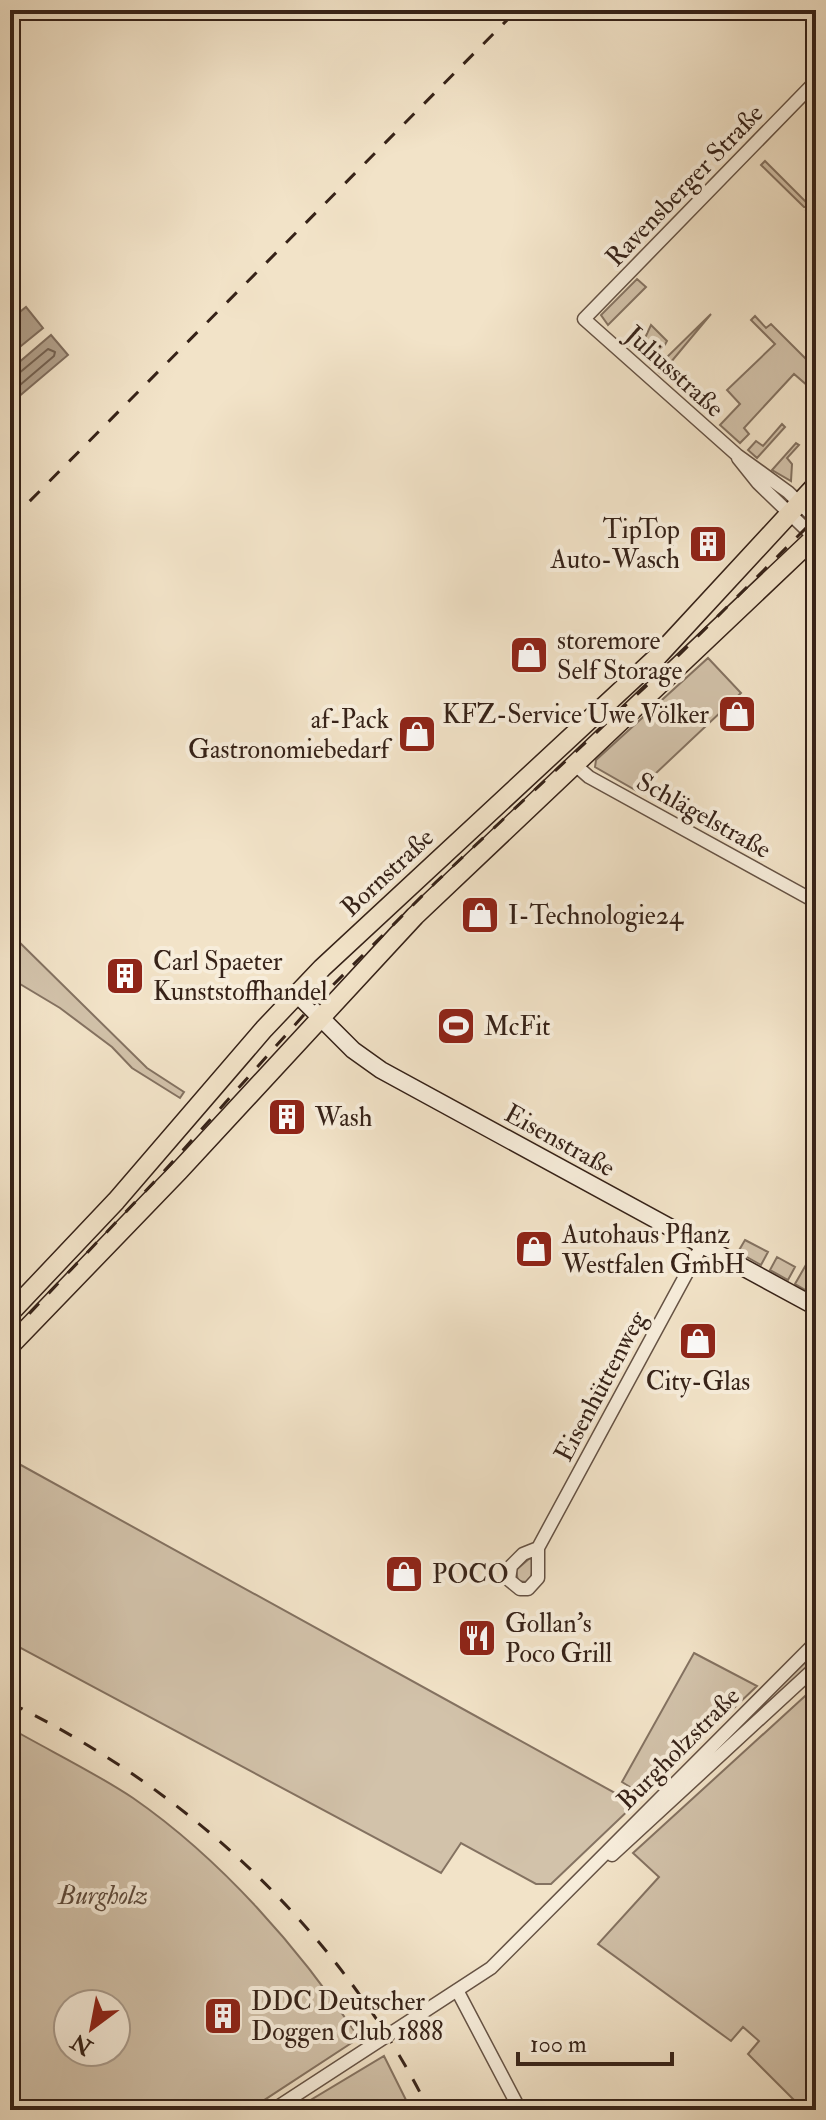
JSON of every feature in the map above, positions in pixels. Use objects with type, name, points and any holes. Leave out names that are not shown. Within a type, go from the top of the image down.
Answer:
[{"type":"main road","name":"Bornstraße","points":[[10,1313],[116,1201],[297,994],[657,657],[816,485]]},
{"type":"main road","name":"Bornstraße","points":[[10,1346],[179,1171],[318,1016],[443,887],[816,533]]},
{"type":"street","name":"Ravensberger Straße","points":[[584,319],[816,81]]},
{"type":"street","name":"Juliusstraße","points":[[584,319],[737,455],[758,483],[795,508],[816,533]]},
{"type":"street","name":"Juliusstraße","points":[[795,508],[816,533]]},
{"type":"street","name":"Schlägelstraße","points":[[573,763],[589,777],[816,902]]},
{"type":"street","name":"Eisenstraße","points":[[297,994],[353,1050],[381,1070],[816,1307]]},
{"type":"street","name":"Eisenhüttenweg","points":[[538,1548],[702,1245]]},
{"type":"street","name":"Burgholzstraße","points":[[626,1838],[816,1642]]},
{"type":"street","name":"Burgholzstraße","points":[[273,2110],[491,1968],[572,1888],[816,1667]]},
{"type":"street","points":[[458,1992],[520,2110]]},
{"type":"green space","points":[[765,161],[815,211],[811,215],[806,210],[808,207],[804,207],[761,165]]},
{"type":"green space","points":[[637,279],[646,287],[608,325],[601,315]]},
{"type":"green space","points":[[711,314],[661,374],[623,339],[628,339],[652,362],[661,363]]},
{"type":"green space","points":[[755,316],[766,328],[771,324],[816,369],[816,393],[794,374],[744,428],[749,434],[740,443],[720,425],[740,404],[727,390],[775,344],[751,320]]},
{"type":"green space","points":[[651,325],[667,341],[662,350],[656,349],[645,338]]},
{"type":"green space","points":[[782,424],[785,427],[757,458],[748,450],[756,441],[763,446]]},
{"type":"green space","points":[[796,443],[799,445],[787,458],[792,464],[791,481],[772,470]]},
{"type":"green space","points":[[708,658],[741,693],[637,791],[595,767],[596,760]]},
{"type":"green space","points":[[10,933],[147,1068],[184,1092],[180,1098],[132,1068],[112,1047],[60,1008],[10,978]]},
{"type":"green space","points":[[745,1240],[768,1252],[761,1265],[738,1252]]},
{"type":"green space","points":[[777,1257],[795,1267],[788,1280],[770,1270]]},
{"type":"green space","points":[[807,1263],[816,1267],[816,1296],[795,1284]]},
{"type":"green space","points":[[10,1459],[635,1804],[551,1884],[536,1884],[461,1843],[441,1873],[15,1645],[10,1642]]},
{"type":"green space","points":[[530,1558],[534,1560],[531,1578],[526,1582],[518,1581],[516,1570]]},
{"type":"green space","points":[[816,1652],[816,1661],[685,1786],[731,1733]]},
{"type":"green space","points":[[694,1653],[757,1686],[643,1795],[622,1782]]},
{"type":"green space","points":[[816,1686],[816,2110],[804,2110],[748,2054],[759,2041],[743,2027],[731,2041],[598,1944],[659,1877],[633,1853]]},
{"type":"green space","name":"Burgholz","points":[[10,1728],[133,1798],[197,1849],[228,1877],[285,1939],[359,2038],[249,2110],[10,2110]]},
{"type":"green space","points":[[384,2056],[411,2110],[294,2110]]},
{"type":"water","points":[[26,307],[43,328],[10,355],[10,320]]},
{"type":"water","points":[[51,335],[68,355],[17,398],[10,389],[10,370]]},
{"type":"railway","points":[[10,521],[517,10]]},
{"type":"railway","points":[[10,1334],[158,1178],[310,1008],[436,882],[674,660],[816,518]]},
{"type":"railway","points":[[10,1703],[76,1738],[138,1778],[198,1823],[253,1872],[305,1926],[351,1983],[393,2045],[429,2110]]},
{"type":"place","name":"TipTop Auto-Wasch","points":[[708,544]]},
{"type":"place","name":"storemore Self Storage","points":[[529,655]]},
{"type":"place","name":"KFZ-Service Uwe Völker","points":[[737,714]]},
{"type":"place","name":"af-Pack Gastronomiebedarf","points":[[417,734]]},
{"type":"place","name":"I-Technologie24","points":[[480,915]]},
{"type":"place","name":"Carl Spaeter Kunststoffhandel","points":[[125,976]]},
{"type":"place","name":"McFit","points":[[456,1026]]},
{"type":"place","name":"Wash","points":[[287,1117]]},
{"type":"place","name":"Autohaus Pflanz Westfalen GmbH","points":[[534,1249]]},
{"type":"place","name":"City-Glas","points":[[698,1341]]},
{"type":"place","name":"POCO","points":[[404,1574]]},
{"type":"place","name":"Gollan's Poco Grill","points":[[477,1638]]},
{"type":"place","name":"DDC Deutscher Doggen Club 1888","points":[[223,2016]]}]
